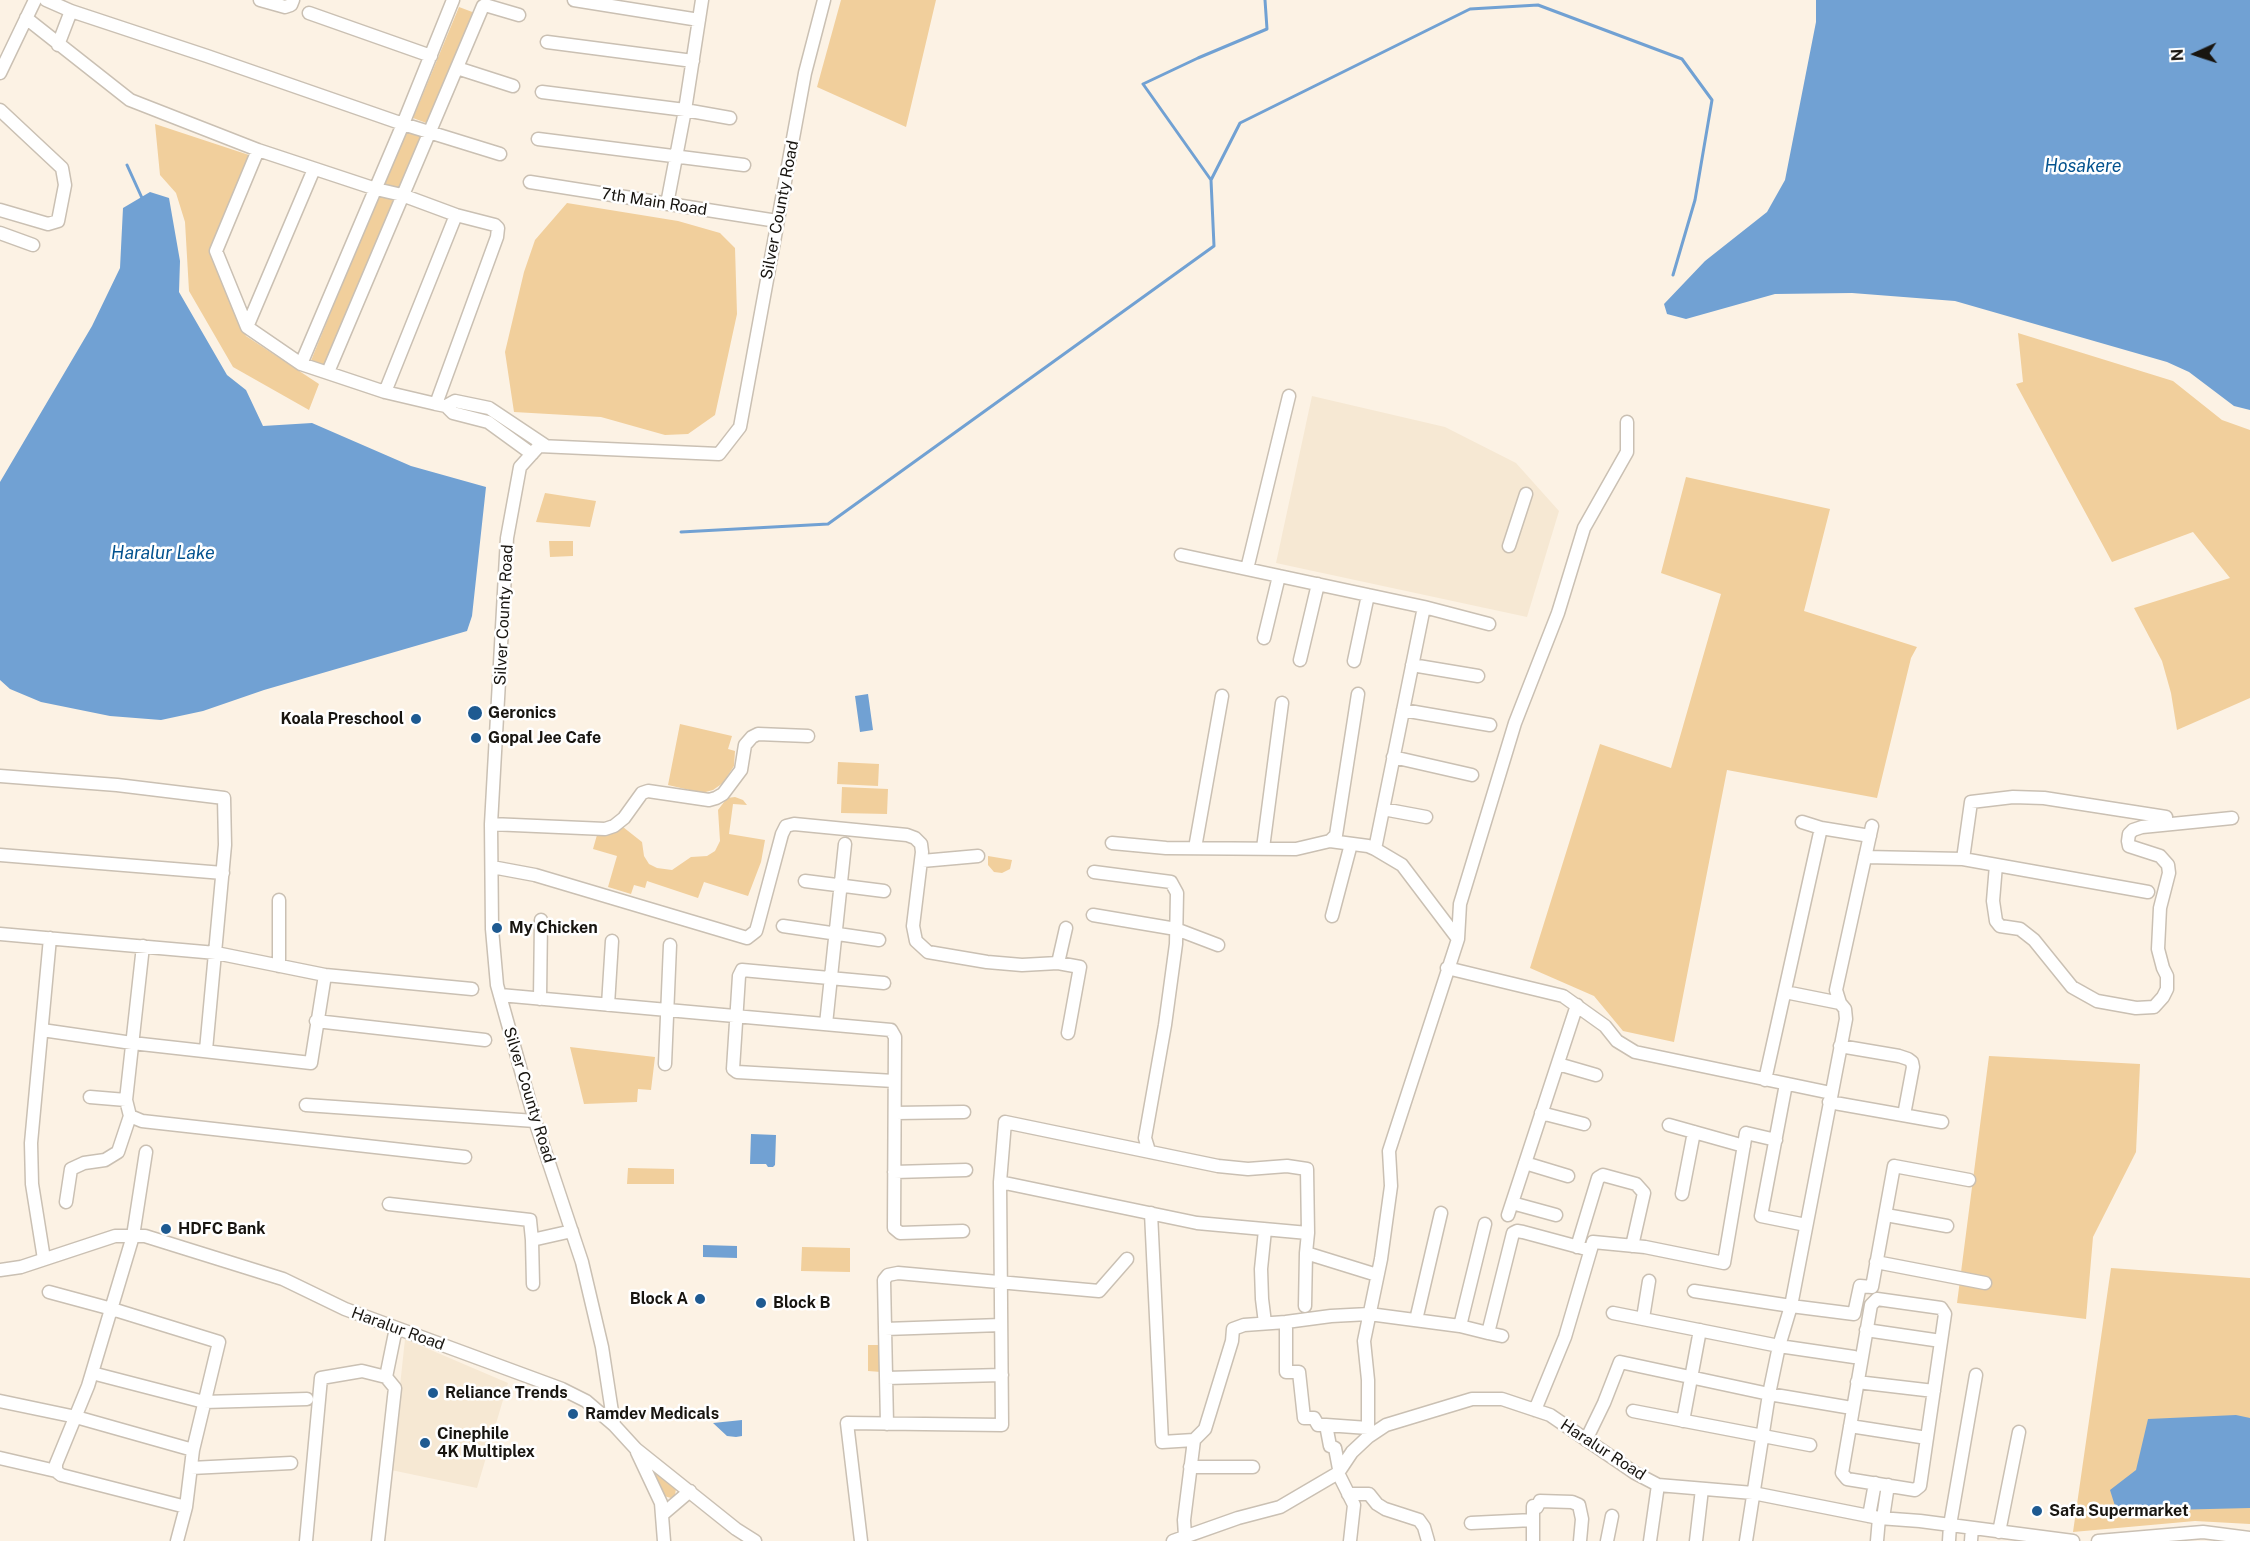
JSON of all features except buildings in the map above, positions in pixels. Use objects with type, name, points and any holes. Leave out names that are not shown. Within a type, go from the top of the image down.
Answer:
[{"type":"street","points":[[0,73],[34,0]]},
{"type":"street","points":[[46,0],[72,11],[403,124],[500,153]]},
{"type":"street","points":[[261,0],[285,7],[291,5],[293,0]]},
{"type":"street","points":[[301,364],[453,0]]},
{"type":"street","points":[[574,0],[699,20]]},
{"type":"street","points":[[667,204],[685,110],[702,0]]},
{"type":"street","name":"Silver County Road","points":[[546,446],[719,454],[740,428],[805,73],[824,0]]},
{"type":"street","points":[[328,372],[483,5],[519,15]]},
{"type":"street","points":[[58,45],[72,11]]},
{"type":"street","points":[[309,13],[431,56]]},
{"type":"street","points":[[26,18],[130,100],[258,150],[376,189],[402,195],[456,215],[495,225],[498,233],[441,405]]},
{"type":"street","points":[[547,42],[693,61]]},
{"type":"street","points":[[457,68],[513,86]]},
{"type":"street","points":[[542,92],[730,118]]},
{"type":"street","points":[[0,110],[62,168],[65,185],[58,221],[48,224],[0,210]]},
{"type":"street","points":[[538,139],[744,165]]},
{"type":"street","points":[[258,150],[216,251],[247,327],[301,364],[385,392],[441,405],[453,413],[488,422],[532,454],[540,446],[546,446]]},
{"type":"street","points":[[247,327],[314,169]]},
{"type":"street","name":"7th Main Road","points":[[530,182],[777,221]]},
{"type":"street","points":[[385,392],[456,215]]},
{"type":"street","points":[[0,234],[33,245]]},
{"type":"street","points":[[1247,569],[1289,396]]},
{"type":"street","points":[[441,405],[455,401],[489,408],[546,446]]},
{"type":"street","points":[[1286,1322],[1286,1372],[1299,1372],[1304,1418],[1314,1418],[1318,1425],[1368,1433],[1368,1380],[1364,1341],[1391,1186],[1389,1151],[1458,939],[1460,904],[1515,723],[1558,613],[1584,528],[1627,452],[1627,422]]},
{"type":"street","name":"Silver County Road","points":[[532,454],[520,467],[507,538],[491,824],[492,929],[500,995],[536,1121],[582,1262],[602,1347],[614,1425]]},
{"type":"street","points":[[1509,546],[1526,494]]},
{"type":"street","points":[[1181,555],[1424,607],[1489,624]]},
{"type":"street","points":[[1264,638],[1280,576]]},
{"type":"street","points":[[1300,660],[1318,584]]},
{"type":"street","points":[[1354,661],[1368,595]]},
{"type":"street","points":[[1375,849],[1424,607]]},
{"type":"street","points":[[1412,665],[1478,676]]},
{"type":"street","points":[[1330,841],[1336,835],[1358,694]]},
{"type":"street","points":[[1195,848],[1222,696]]},
{"type":"street","points":[[1263,848],[1282,703]]},
{"type":"street","points":[[1403,710],[1490,725]]},
{"type":"street","points":[[491,824],[599,830],[614,826],[624,818],[642,793],[648,791],[709,800],[723,794],[741,770],[746,745],[752,737],[758,734],[808,736]]},
{"type":"street","points":[[1393,757],[1472,775]]},
{"type":"street","points":[[0,776],[117,785],[224,798],[225,845],[206,1050]]},
{"type":"street","points":[[1963,859],[1971,802],[2013,796],[2044,798],[2166,817]]},
{"type":"street","points":[[1383,809],[1426,817]]},
{"type":"street","points":[[1996,865],[1993,901],[1996,921],[2000,926],[2019,929],[2034,940],[2072,987],[2097,1001],[2136,1008],[2154,1007],[2167,990],[2167,976],[2158,949],[2160,908],[2169,873],[2168,865],[2160,856],[2129,846],[2129,834],[2142,827],[2232,818]]},
{"type":"street","points":[[1746,1541],[1779,1346],[1791,1306],[1845,1019],[1845,1009],[1840,1003],[1836,990],[1871,831],[1821,828],[1802,822]]},
{"type":"street","points":[[492,867],[535,875],[747,938],[756,931],[782,834],[790,824],[907,835],[915,838],[921,844],[922,861],[913,934],[916,941],[928,952],[1005,964],[1058,963],[1080,967],[1068,1034]]},
{"type":"street","points":[[1765,1080],[1821,828]]},
{"type":"street","points":[[1112,843],[1166,848],[1296,849],[1330,841],[1368,846],[1402,865],[1458,939]]},
{"type":"street","points":[[826,1024],[845,844]]},
{"type":"street","points":[[1332,916],[1351,844]]},
{"type":"street","points":[[0,855],[223,873]]},
{"type":"street","points":[[922,861],[978,856]]},
{"type":"street","points":[[1865,857],[1963,859],[2148,892]]},
{"type":"street","points":[[1094,872],[1171,882],[1177,893],[1176,929],[1165,1024],[1145,1138],[1149,1151]]},
{"type":"street","points":[[804,881],[884,891]]},
{"type":"street","points":[[279,900],[279,966]]},
{"type":"street","points":[[1094,915],[1176,929],[1218,945]]},
{"type":"street","points":[[540,999],[541,920]]},
{"type":"street","points":[[783,926],[879,940]]},
{"type":"street","points":[[1058,963],[1066,928]]},
{"type":"street","points":[[0,934],[216,953],[325,975],[472,989]]},
{"type":"street","points":[[44,1259],[32,1184],[31,1143],[50,938]]},
{"type":"street","points":[[608,1005],[612,941]]},
{"type":"street","points":[[665,1064],[670,945]]},
{"type":"street","points":[[66,1202],[71,1169],[105,1160],[118,1152],[130,1116],[126,1100],[143,946]]},
{"type":"street","points":[[1447,968],[1563,996],[1605,1026],[1617,1041],[1635,1052],[1786,1084],[1830,1097],[1942,1122]]},
{"type":"street","points":[[884,983],[742,970],[732,1065],[735,1071],[894,1081]]},
{"type":"street","points":[[42,1030],[132,1043],[311,1063],[325,975]]},
{"type":"street","points":[[1785,992],[1840,1003]]},
{"type":"street","points":[[500,995],[891,1030],[895,1037],[894,1228],[896,1232],[963,1231]]},
{"type":"street","points":[[1556,1215],[1510,1209],[1577,1005]]},
{"type":"street","points":[[316,1021],[485,1040]]},
{"type":"street","points":[[1840,1046],[1899,1056],[1912,1062],[1904,1115]]},
{"type":"street","points":[[1558,1064],[1596,1075]]},
{"type":"street","points":[[1786,1084],[1761,1216],[1806,1226]]},
{"type":"street","points":[[90,1097],[126,1100]]},
{"type":"street","points":[[306,1105],[536,1121]]},
{"type":"street","points":[[895,1113],[964,1112]]},
{"type":"street","points":[[1541,1113],[1584,1124]]},
{"type":"street","points":[[130,1116],[142,1120],[465,1157]]},
{"type":"street","points":[[861,1541],[848,1423],[1002,1425],[1000,1182],[1005,1122],[1218,1166],[1248,1169],[1287,1166],[1307,1169],[1308,1233],[1305,1306]]},
{"type":"street","points":[[1669,1125],[1744,1146]]},
{"type":"street","points":[[1682,1194],[1694,1132]]},
{"type":"street","points":[[1535,1410],[1565,1337],[1593,1242],[1632,1246],[1724,1263],[1746,1133],[1776,1140]]},
{"type":"street","points":[[56,1471],[56,1464],[92,1373],[133,1236],[146,1152]]},
{"type":"street","points":[[1525,1163],[1568,1176]]},
{"type":"street","points":[[1694,1291],[1854,1314],[1860,1287],[1872,1287],[1894,1166],[1969,1180]]},
{"type":"street","points":[[894,1172],[966,1170]]},
{"type":"street","points":[[1577,1247],[1598,1178],[1603,1175],[1636,1184],[1644,1192],[1632,1246]]},
{"type":"street","points":[[1000,1182],[1197,1223],[1308,1233]]},
{"type":"street","points":[[389,1204],[530,1220],[532,1284]]},
{"type":"street","points":[[1151,1213],[1162,1442],[1194,1440]]},
{"type":"street","points":[[1416,1320],[1441,1214]]},
{"type":"street","points":[[1886,1215],[1947,1226]]},
{"type":"street","points":[[1460,1326],[1485,1224]]},
{"type":"street","points":[[1265,1230],[1261,1269],[1265,1323]]},
{"type":"street","points":[[532,1240],[572,1231]]},
{"type":"street","points":[[1488,1333],[1512,1233],[1523,1232],[1590,1250]]},
{"type":"street","name":"Haralur Road","points":[[0,1270],[21,1267],[115,1236],[133,1236],[163,1240],[283,1280],[345,1309],[562,1389],[586,1401],[614,1425],[636,1449],[736,1530],[755,1541]]},
{"type":"street","points":[[1306,1253],[1377,1275]]},
{"type":"street","points":[[887,1424],[884,1280],[888,1275],[898,1273],[1099,1291],[1127,1259]]},
{"type":"street","points":[[1876,1262],[1985,1283]]},
{"type":"street","points":[[1643,1318],[1649,1281]]},
{"type":"street","points":[[49,1292],[219,1342],[193,1450],[186,1507],[177,1541]]},
{"type":"street","points":[[1877,1299],[1941,1308],[1945,1314],[1918,1489],[1844,1477],[1842,1473],[1866,1330],[1873,1301],[1877,1299]]},
{"type":"street","points":[[1613,1313],[1779,1346],[1854,1357]]},
{"type":"street","points":[[1185,1536],[1184,1520],[1194,1440],[1204,1429],[1232,1341],[1233,1329],[1244,1325],[1369,1314],[1460,1326],[1502,1336]]},
{"type":"street","points":[[885,1329],[1001,1325]]},
{"type":"street","points":[[386,1377],[396,1328]]},
{"type":"street","points":[[1683,1421],[1700,1330]]},
{"type":"street","points":[[1866,1330],[1941,1341]]},
{"type":"street","points":[[1586,1440],[1620,1362],[1770,1394],[1846,1407]]},
{"type":"street","points":[[306,1541],[321,1378],[362,1371],[386,1377],[394,1388],[378,1541]]},
{"type":"street","points":[[92,1373],[204,1402],[307,1399]]},
{"type":"street","points":[[886,1378],[1002,1375]]},
{"type":"street","points":[[1949,1541],[1976,1375]]},
{"type":"street","points":[[1857,1382],[1934,1391]]},
{"type":"street","name":"Haralur Road","points":[[1173,1541],[1280,1507],[1339,1471],[1368,1433],[1386,1425],[1472,1399],[1502,1399],[1550,1415],[1635,1473],[1658,1485],[1754,1493],[1877,1517],[1950,1525],[1972,1534],[1999,1532],[2073,1541]]},
{"type":"street","points":[[0,1401],[76,1417],[193,1450]]},
{"type":"street","points":[[1633,1411],[1810,1445]]},
{"type":"street","points":[[1326,1425],[1330,1446],[1335,1448],[1339,1471],[1354,1505],[1350,1541]]},
{"type":"street","points":[[1850,1426],[1927,1438]]},
{"type":"street","points":[[1999,1532],[2019,1432]]},
{"type":"street","points":[[636,1449],[658,1493],[663,1514],[664,1541]]},
{"type":"street","points":[[0,1458],[186,1507]]},
{"type":"street","points":[[191,1468],[291,1463]]},
{"type":"street","points":[[1190,1467],[1253,1467]]},
{"type":"street","points":[[1875,1483],[1877,1541]]},
{"type":"street","points":[[1650,1541],[1658,1485]]},
{"type":"street","points":[[1877,1517],[1888,1485]]},
{"type":"street","points":[[1696,1541],[1702,1489]]},
{"type":"street","points":[[663,1514],[690,1491]]},
{"type":"street","points":[[1348,1494],[1369,1494],[1377,1504],[1385,1509],[1419,1520],[1424,1527],[1426,1541]]},
{"type":"street","points":[[1533,1541],[1533,1506],[1537,1506],[1540,1501],[1572,1502],[1580,1505],[1582,1519],[1580,1541]]},
{"type":"street","points":[[1607,1541],[1612,1516]]},
{"type":"street","points":[[1471,1523],[1533,1520]]},
{"type":"street","points":[[2098,1541],[2203,1532],[2250,1538]]},
{"type":"shaded area","points":[[841,0],[936,0],[906,127],[817,87]]},
{"type":"shaded area","points":[[459,7],[475,13],[429,124],[413,118]]},
{"type":"shaded area","points":[[155,124],[249,155],[212,248],[246,336],[319,384],[309,410],[233,367],[189,291],[185,222],[176,193],[160,175]]},
{"type":"shaded area","points":[[408,128],[423,134],[399,191],[384,185]]},
{"type":"shaded area","points":[[379,194],[394,200],[325,369],[310,363]]},
{"type":"shaded area","points":[[567,203],[678,221],[720,233],[735,248],[737,314],[715,415],[688,434],[665,435],[601,417],[514,412],[505,352],[524,272],[535,240]]},
{"type":"shaded area","points":[[2018,333],[2173,381],[2222,420],[2250,430],[2250,698],[2177,730],[2171,693],[2162,661],[2134,608],[2230,578],[2193,532],[2112,562],[2016,384],[2023,382]]},
{"type":"shaded area","points":[[1312,396],[1445,427],[1516,463],[1559,511],[1527,617],[1276,563]]},
{"type":"shaded area","points":[[1686,477],[1830,509],[1804,611],[1917,647],[1911,658],[1877,798],[1727,770],[1674,1042],[1623,1031],[1594,996],[1530,968],[1600,744],[1671,768],[1721,594],[1661,573]]},
{"type":"shaded area","points":[[545,493],[596,501],[590,527],[536,522]]},
{"type":"shaded area","points":[[549,541],[573,541],[573,556],[550,557]]},
{"type":"shaded area","points":[[680,724],[732,736],[728,749],[735,751],[734,766],[723,783],[713,790],[702,793],[668,785]]},
{"type":"shaded area","points":[[838,762],[879,764],[878,786],[837,784]]},
{"type":"shaded area","points":[[842,787],[888,789],[887,814],[841,813]]},
{"type":"shaded area","points":[[735,797],[743,800],[747,805],[733,804],[729,834],[765,840],[761,862],[748,896],[704,882],[698,898],[647,881],[645,888],[634,885],[631,894],[608,887],[617,856],[593,849],[597,835],[607,834],[623,827],[642,842],[644,856],[649,864],[657,868],[672,870],[691,857],[707,856],[715,851],[720,841],[718,810],[727,798]]},
{"type":"shaded area","points":[[988,856],[1012,860],[1010,869],[1002,873],[994,872],[988,865]]},
{"type":"shaded area","points":[[570,1047],[655,1057],[651,1090],[638,1089],[637,1102],[584,1104]]},
{"type":"shaded area","points":[[1989,1056],[2140,1064],[2136,1152],[2093,1237],[2086,1319],[1957,1303]]},
{"type":"shaded area","points":[[628,1168],[674,1169],[674,1184],[627,1184]]},
{"type":"shaded area","points":[[802,1247],[850,1248],[850,1272],[801,1271]]},
{"type":"shaded area","points":[[2111,1268],[2250,1278],[2250,1524],[2195,1521],[2073,1532]]},
{"type":"shaded area","points":[[405,1339],[508,1383],[477,1488],[391,1470]]},
{"type":"shaded area","points":[[868,1345],[881,1345],[881,1372],[868,1371]]},
{"type":"shaded area","points":[[653,1468],[676,1489],[675,1495],[671,1498],[664,1496],[649,1470]]},
{"type":"water","name":"Hosakere","points":[[1816,0],[2250,0],[2250,410],[2234,406],[2189,372],[2167,362],[1955,301],[1852,293],[1775,294],[1686,319],[1667,314],[1664,304],[1705,261],[1767,212],[1785,180],[1816,22]]},
{"type":"water","name":"Haralur Lake","points":[[150,192],[169,198],[180,261],[179,292],[227,375],[246,390],[263,426],[312,423],[411,466],[486,487],[472,616],[467,631],[264,690],[203,711],[161,720],[110,716],[41,702],[10,689],[0,680],[0,482],[92,326],[120,268],[123,208]]},
{"type":"water","points":[[868,694],[873,730],[860,732],[855,696]]},
{"type":"water","points":[[751,1134],[776,1135],[775,1165],[773,1167],[768,1167],[766,1164],[750,1164]]},
{"type":"water","points":[[703,1245],[737,1246],[737,1258],[703,1257]]},
{"type":"water","points":[[2236,1415],[2250,1418],[2250,1508],[2128,1511],[2115,1506],[2110,1490],[2136,1470],[2148,1419]]},
{"type":"water","points":[[742,1420],[742,1436],[736,1437],[727,1436],[713,1423]]},
{"type":"waterway","points":[[681,532],[828,524],[1214,246],[1211,180],[1143,84],[1267,29],[1265,0]]},
{"type":"waterway","points":[[1211,180],[1240,123],[1470,9],[1538,5],[1682,59],[1712,100],[1695,200],[1673,275]]},
{"type":"waterway","points":[[127,165],[142,198]]},
{"type":"place","name":"Geronics","points":[[475,713]]},
{"type":"place","name":"Koala Preschool","points":[[416,719]]},
{"type":"place","name":"Gopal Jee Cafe","points":[[476,738]]},
{"type":"place","name":"My Chicken","points":[[497,928]]},
{"type":"place","name":"HDFC Bank","points":[[166,1229]]},
{"type":"place","name":"Block A","points":[[700,1299]]},
{"type":"place","name":"Block B","points":[[761,1303]]},
{"type":"place","name":"Reliance Trends","points":[[433,1393]]},
{"type":"place","name":"Ramdev Medicals","points":[[573,1414]]},
{"type":"place","name":"Cinephile 4K Multiplex","points":[[425,1443]]},
{"type":"place","name":"Safa Supermarket","points":[[2037,1511]]}]
